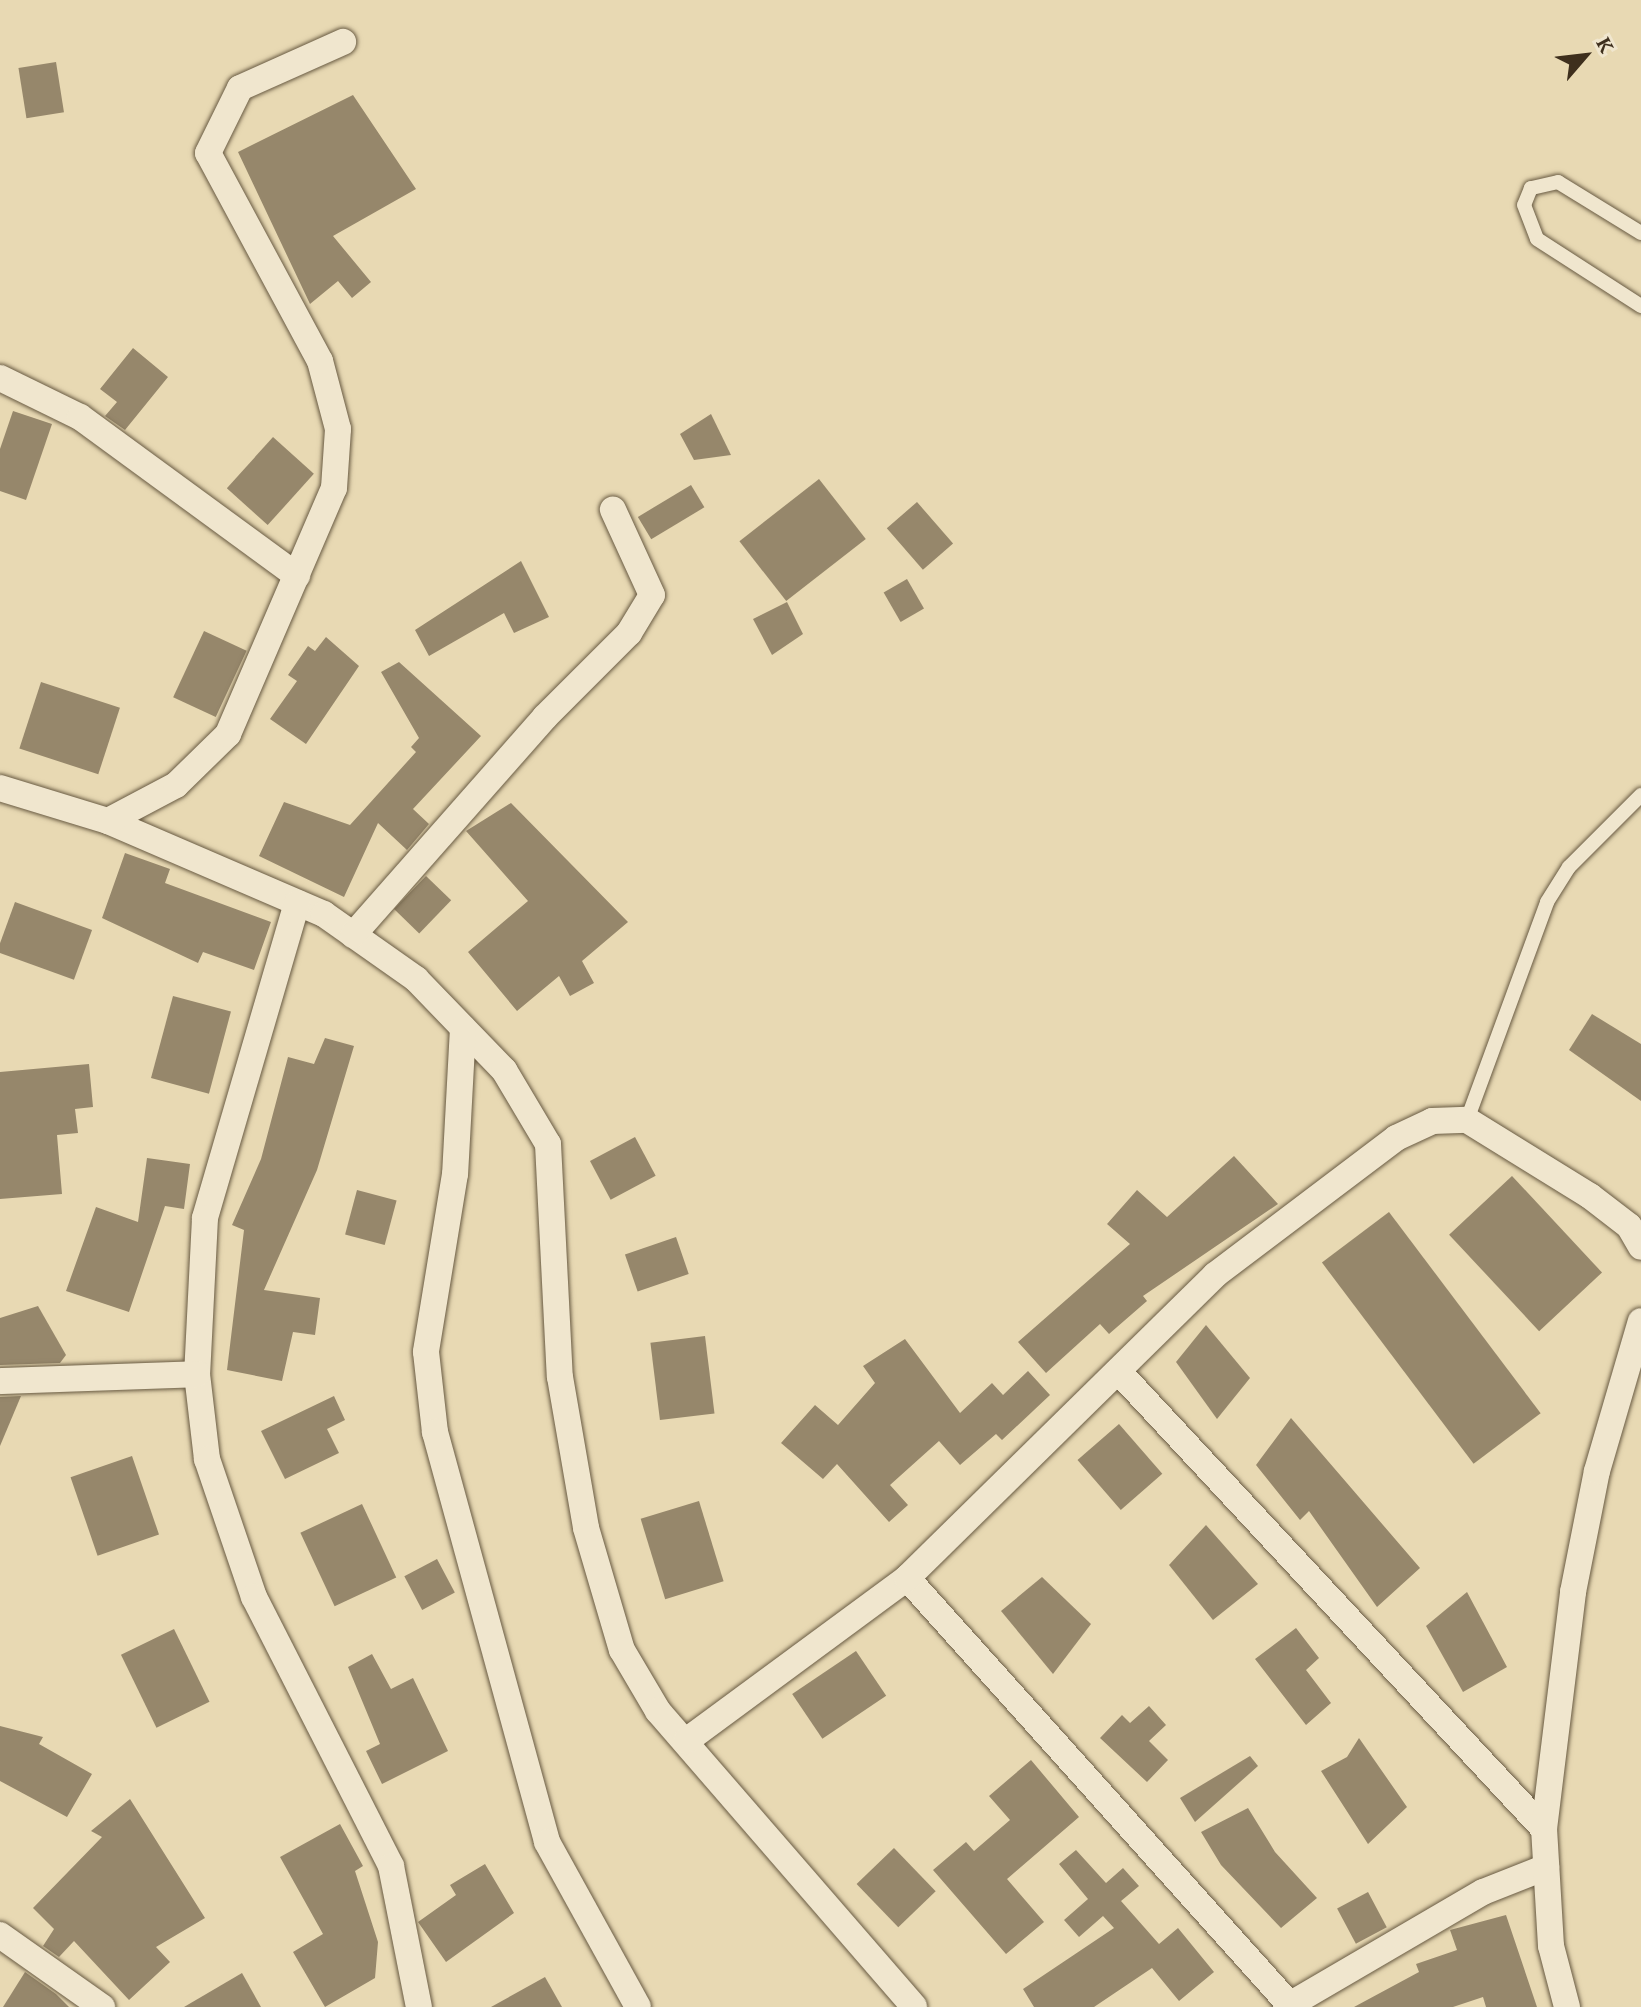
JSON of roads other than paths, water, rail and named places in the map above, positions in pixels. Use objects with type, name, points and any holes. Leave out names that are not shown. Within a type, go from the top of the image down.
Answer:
[{"type":"street","points":[[108,821],[176,785],[228,734],[334,488],[338,429],[320,361],[208,153],[240,88],[343,42]]},
{"type":"street","points":[[0,378],[80,417],[297,576]]},
{"type":"street","points":[[353,935],[545,717],[629,633],[652,595],[613,510]]},
{"type":"street","points":[[0,788],[108,821],[297,903],[353,935],[416,979],[504,1070],[548,1144],[560,1377],[586,1528],[622,1650],[686,1741],[914,2007]]},
{"type":"street","points":[[297,903],[205,1218],[197,1374],[207,1459],[254,1597],[391,1866],[419,2007]]},
{"type":"street","points":[[463,1028],[455,1174],[426,1352],[435,1432],[547,1842],[638,2007]]},
{"type":"street","points":[[686,1741],[907,1578],[1215,1275],[1319,1190],[1432,1121],[1467,1120],[1590,1196],[1629,1226],[1641,1247]]},
{"type":"street","points":[[1567,2007],[1551,1946],[1544,1829],[1573,1592],[1597,1471],[1641,1321]]},
{"type":"street","points":[[1118,1371],[1544,1829]]},
{"type":"street","points":[[0,1381],[197,1374]]},
{"type":"street","points":[[907,1578],[1288,2006],[1483,1892],[1546,1867]]},
{"type":"street","points":[[0,1935],[102,2007]]},
{"type":"lane","points":[[1641,233],[1558,182],[1531,188],[1524,205],[1537,239],[1641,306]]},
{"type":"lane","points":[[1467,1120],[1547,902],[1569,867],[1641,795]]}]
